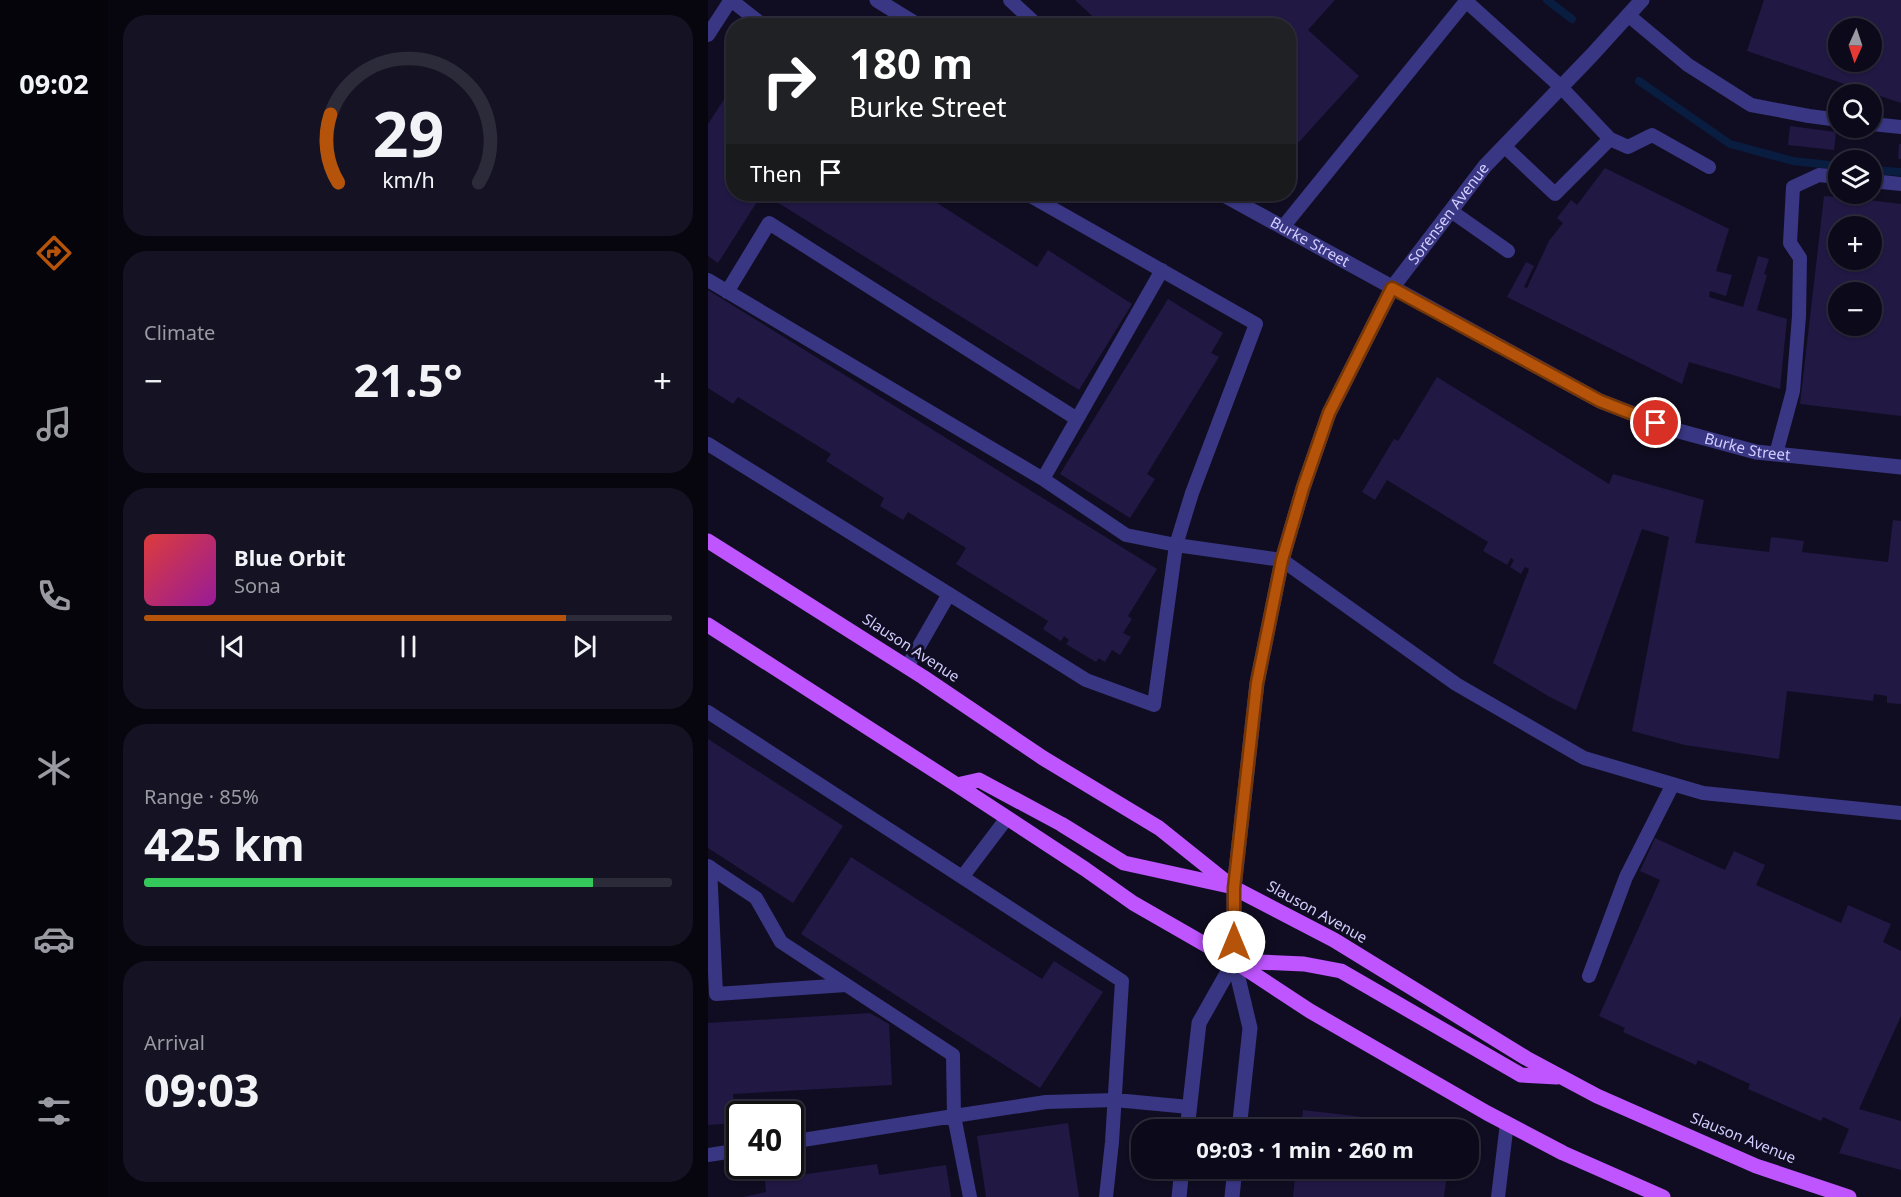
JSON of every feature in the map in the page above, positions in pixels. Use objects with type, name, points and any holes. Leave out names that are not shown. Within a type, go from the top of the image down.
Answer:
[{"type":"main road","name":"Slauson Avenue","points":[[708,541],[908,667],[1043,758],[1159,828],[1234,888],[1334,940],[1526,1058],[1597,1096],[1756,1166],[1849,1197]]},
{"type":"main road","points":[[708,625],[957,785],[1133,903],[1234,961],[1310,1011],[1563,1153],[1663,1197]]},
{"type":"main road","points":[[957,785],[979,780],[1062,824],[1124,863],[1234,888]]},
{"type":"main road","points":[[1234,961],[1304,964],[1341,970],[1521,1075],[1562,1077]]},
{"type":"street","points":[[877,0],[907,18]]},
{"type":"street","name":"Sorensen Avenue","points":[[1240,1119],[1250,1028],[1234,961],[1234,888],[1257,683],[1282,560],[1303,488],[1329,413],[1392,288],[1485,166],[1642,0]]},
{"type":"street","name":"Burke Street","points":[[1235,201],[1600,401],[1675,430],[1756,452],[1901,467]]},
{"type":"street","name":"Sorensen Avenue","points":[[1188,1119],[1199,1023],[1234,961]]},
{"type":"street","points":[[1179,1197],[1181,1179]]},
{"type":"street","points":[[1232,1197],[1234,1179]]},
{"type":"lane","points":[[708,34],[730,0],[754,18]]},
{"type":"lane","points":[[1010,0],[1029,18]]},
{"type":"lane","points":[[1283,227],[1466,1],[1561,87],[1610,139],[1628,147],[1652,135],[1709,167]]},
{"type":"lane","points":[[1628,15],[1688,65],[1751,105],[1828,119]]},
{"type":"lane","points":[[1882,125],[1901,127]]},
{"type":"lane","points":[[1504,146],[1555,194],[1610,139]]},
{"type":"lane","points":[[1776,454],[1793,391],[1799,316],[1800,258],[1790,243],[1792,187],[1819,175],[1828,176]]},
{"type":"lane","points":[[1882,182],[1901,184]]},
{"type":"lane","points":[[708,444],[1086,680],[1154,705],[1176,545],[1192,493],[1256,324],[1039,201]]},
{"type":"lane","points":[[1451,211],[1508,251]]},
{"type":"lane","points":[[727,292],[769,223],[1077,419]]},
{"type":"lane","points":[[1043,478],[1162,270]]},
{"type":"lane","points":[[708,280],[1043,478],[1126,535],[1176,545],[1282,560],[1456,684],[1584,758],[1703,793],[1901,813]]},
{"type":"lane","points":[[908,667],[949,594]]},
{"type":"lane","points":[[708,711],[1122,981],[1106,1197]]},
{"type":"lane","points":[[1589,976],[1626,878],[1673,784]]},
{"type":"lane","points":[[963,876],[1007,818]]},
{"type":"lane","points":[[709,867],[716,994],[846,985]]},
{"type":"lane","points":[[709,867],[756,898],[780,942],[953,1055],[954,1116],[970,1197]]},
{"type":"lane","points":[[804,1140],[1046,1102],[1114,1100],[1189,1107]]},
{"type":"lane","points":[[1498,1197],[1507,1123]]},
{"type":"lane","points":[[708,1155],[726,1152]]},
{"type":"building","points":[[1075,0],[1335,0],[1308,30],[1359,76],[1299,142],[1296,140],[1296,18],[1094,18]]},
{"type":"building","points":[[1764,0],[1901,0],[1901,103],[1882,97],[1882,84],[1845,84],[1747,51]]},
{"type":"building","points":[[726,96],[726,201],[758,201],[718,263],[708,256],[708,124]]},
{"type":"building","points":[[1790,126],[1828,131],[1828,138],[1835,138],[1834,150],[1788,145]]},
{"type":"building","points":[[1899,144],[1901,144],[1901,159],[1898,159]]},
{"type":"building","points":[[1605,168],[1729,229],[1716,271],[1732,275],[1726,296],[1710,291],[1709,297],[1743,307],[1758,256],[1769,259],[1757,310],[1787,319],[1780,389],[1689,362],[1682,384],[1507,297],[1526,262],[1534,266],[1524,287],[1527,288],[1549,241],[1563,223],[1557,218],[1571,200],[1577,205]]},
{"type":"building","points":[[1824,196],[1828,196],[1828,204],[1882,204],[1882,202],[1901,204],[1901,416],[1800,404]]},
{"type":"building","points":[[775,201],[934,201],[1037,267],[1048,250],[1132,304],[1079,390]]},
{"type":"building","points":[[708,290],[1157,569],[1128,616],[1132,619],[1123,633],[1131,637],[1120,655],[1112,650],[1105,662],[1099,658],[1096,662],[1066,644],[1069,640],[1064,636],[1061,641],[1043,629],[1048,621],[956,564],[966,548],[908,512],[903,520],[880,506],[884,498],[826,461],[831,454],[738,397],[733,404],[708,388]]},
{"type":"building","points":[[1168,299],[1223,333],[1211,353],[1219,357],[1147,474],[1155,479],[1130,518],[1060,474]]},
{"type":"building","points":[[1437,377],[1609,484],[1613,474],[1704,500],[1695,543],[1769,552],[1771,537],[1804,541],[1802,552],[1888,562],[1893,520],[1901,521],[1901,704],[1887,703],[1887,696],[1874,694],[1873,701],[1787,691],[1779,759],[1685,745],[1632,731],[1669,537],[1642,529],[1576,710],[1493,663],[1529,569],[1525,567],[1521,574],[1510,567],[1514,560],[1511,558],[1507,565],[1483,551],[1488,542],[1387,480],[1375,500],[1362,492],[1394,439],[1398,441]]},
{"type":"building","points":[[708,739],[843,826],[793,903],[708,848]]},
{"type":"building","points":[[1655,838],[1725,870],[1734,851],[1765,865],[1756,885],[1841,923],[1848,905],[1891,924],[1883,942],[1901,951],[1901,1016],[1859,1109],[1901,1121],[1901,1170],[1839,1153],[1849,1129],[1823,1117],[1821,1121],[1748,1089],[1750,1084],[1698,1060],[1696,1065],[1623,1032],[1625,1028],[1599,1016],[1660,880],[1640,871]]},
{"type":"building","points":[[851,857],[1042,979],[1054,961],[1103,992],[1040,1088],[801,934]]},
{"type":"building","points":[[870,1013],[889,1024],[892,1085],[733,1094],[733,1101],[726,1101],[726,1124],[708,1125],[708,1023]]},
{"type":"building","points":[[1303,1110],[1380,1119],[1302,1119]]},
{"type":"building","points":[[1068,1123],[1079,1197],[986,1197],[977,1136]]},
{"type":"building","points":[[877,1164],[879,1175],[946,1165],[951,1197],[743,1197],[766,1192],[765,1180],[804,1179],[804,1174]]},
{"type":"building","points":[[1295,1179],[1446,1179],[1444,1197],[1293,1197]]},
{"type":"waterway","points":[[1547,0],[1572,19]]},
{"type":"waterway","points":[[1639,81],[1730,144],[1793,161],[1828,165]]},
{"type":"waterway","points":[[1882,171],[1901,172]]},
{"type":"route","points":[[1234,942],[1234,888],[1257,683],[1282,560],[1303,488],[1329,413],[1392,288],[1600,401],[1656,423]]}]
